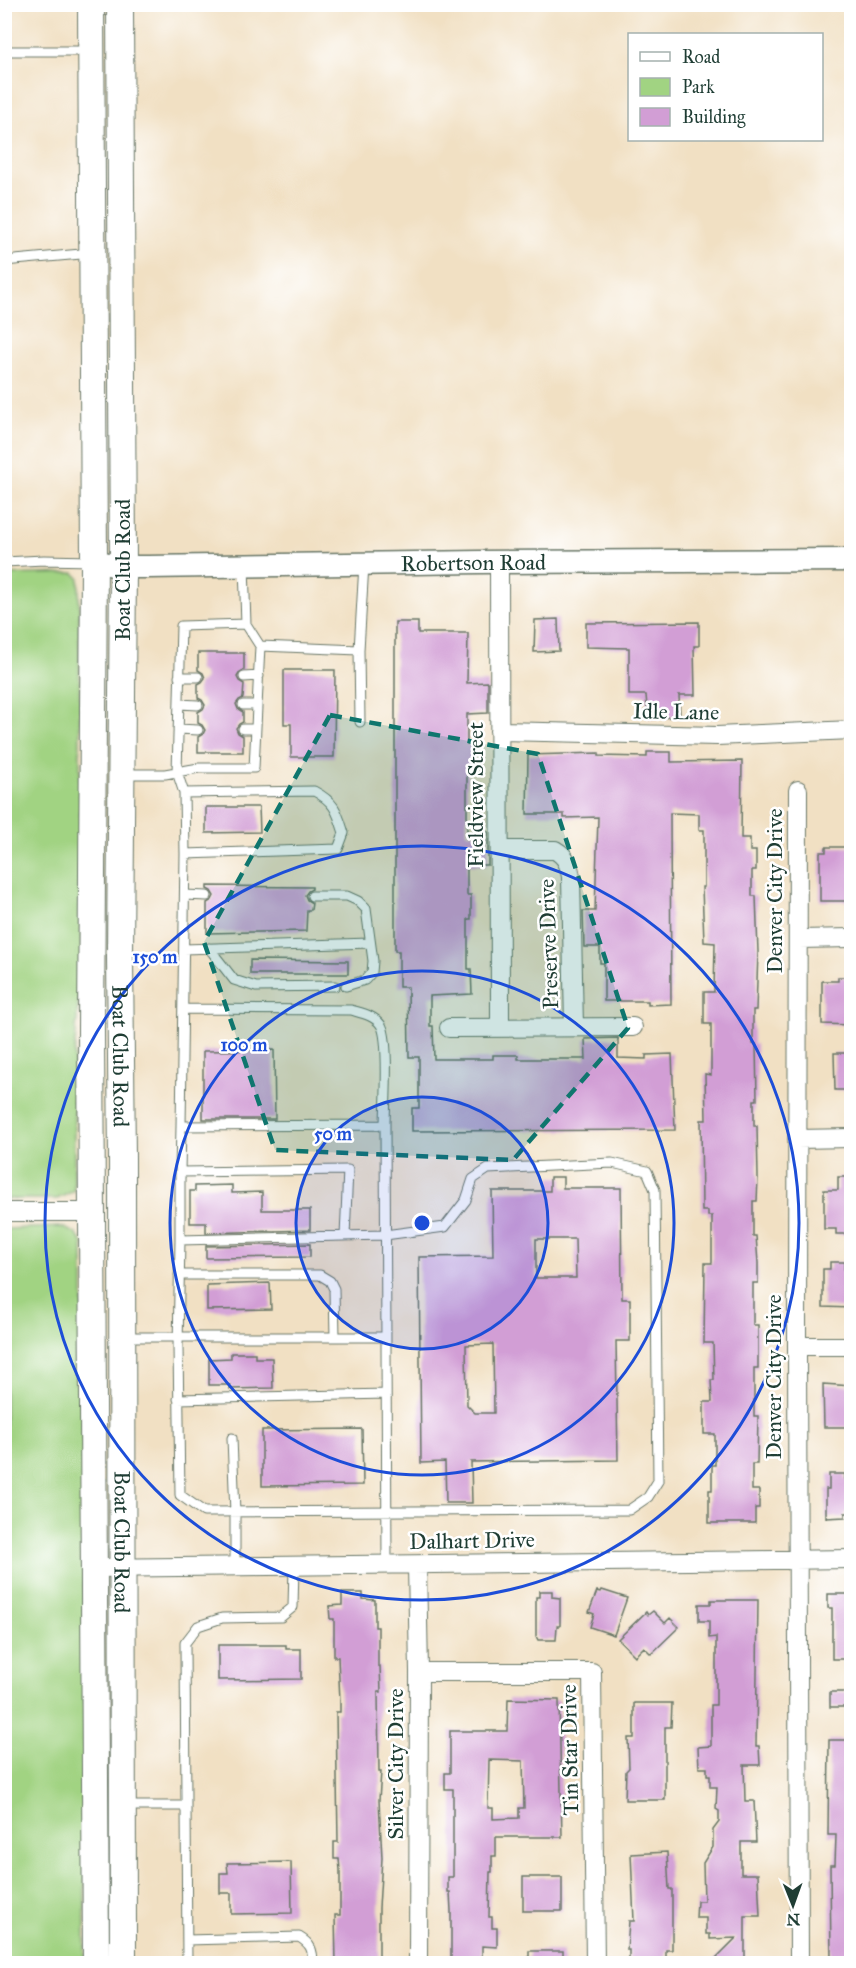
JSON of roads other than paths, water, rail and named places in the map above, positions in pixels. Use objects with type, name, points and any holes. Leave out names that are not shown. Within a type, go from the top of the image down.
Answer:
[{"type":"main road","name":"Boat Club Road","points":[[91,4],[96,1964]]},
{"type":"main road","name":"Boat Club Road","points":[[120,4],[123,567],[123,1964]]},
{"type":"street","name":"Robertson Road","points":[[94,561],[123,567],[852,560]]},
{"type":"street","name":"Fieldview Street","points":[[499,562],[500,1028]]},
{"type":"street","name":"Idle Lane","points":[[499,731],[717,736],[852,730]]},
{"type":"street","name":"Denver City Drive","points":[[798,790],[799,1964]]},
{"type":"street","name":"Preserve Drive","points":[[500,850],[555,850],[563,855],[569,864],[574,1027]]},
{"type":"street","points":[[799,939],[852,938]]},
{"type":"street","points":[[449,1028],[633,1027]]},
{"type":"street","points":[[797,1139],[852,1138]]},
{"type":"street","points":[[4,1212],[93,1212]]},
{"type":"street","points":[[797,1346],[852,1346]]},
{"type":"street","name":"Dalhart Drive","points":[[94,1568],[852,1559]]},
{"type":"street","name":"Silver City Drive","points":[[417,1565],[418,1964]]},
{"type":"street","name":"Tin Star Drive","points":[[419,1672],[592,1672],[595,1964]]},
{"type":"lane","points":[[4,51],[91,50]]},
{"type":"lane","points":[[4,261],[92,253]]},
{"type":"lane","points":[[4,562],[94,561]]},
{"type":"lane","points":[[360,722],[359,650],[364,564]]},
{"type":"lane","points":[[122,774],[165,774],[199,768],[254,768],[260,646],[246,624],[244,566]]},
{"type":"lane","points":[[180,1240],[385,1235],[445,1227],[466,1200],[473,1179],[488,1169],[612,1163],[647,1171],[655,1190],[658,1481],[648,1497],[629,1510],[204,1512],[180,1495],[178,1337],[185,854],[184,793],[177,772],[181,626],[246,624]]},
{"type":"lane","points":[[260,646],[359,650]]},
{"type":"lane","points":[[244,676],[259,676]]},
{"type":"lane","points":[[179,677],[198,677]]},
{"type":"lane","points":[[179,704],[198,705]]},
{"type":"lane","points":[[243,705],[257,705]]},
{"type":"lane","points":[[178,729],[198,730]]},
{"type":"lane","points":[[243,729],[256,729]]},
{"type":"lane","points":[[184,793],[314,790],[329,799],[337,811],[344,833],[338,849],[323,851],[185,854]]},
{"type":"lane","points":[[184,896],[207,896]]},
{"type":"lane","points":[[312,896],[347,896],[358,901],[366,909],[373,961],[372,972],[365,980],[346,986]]},
{"type":"lane","points":[[184,949],[370,943]]},
{"type":"lane","points":[[208,948],[234,980],[256,987],[335,986]]},
{"type":"lane","points":[[183,1009],[351,1010],[370,1016],[381,1025],[386,1041],[387,1566]]},
{"type":"lane","points":[[182,1125],[385,1125]]},
{"type":"lane","points":[[180,1172],[348,1170],[345,1236]]},
{"type":"lane","points":[[179,1275],[320,1275],[330,1281],[334,1289],[335,1337]]},
{"type":"lane","points":[[122,1337],[385,1337]]},
{"type":"lane","points":[[178,1399],[386,1394]]},
{"type":"lane","points":[[232,1438],[235,1568]]},
{"type":"lane","points":[[187,1964],[185,1643],[198,1626],[222,1618],[281,1617],[293,1607],[294,1567]]},
{"type":"lane","points":[[123,1806],[186,1806]]},
{"type":"lane","points":[[187,1940],[299,1937],[313,1950],[313,1964]]}]
